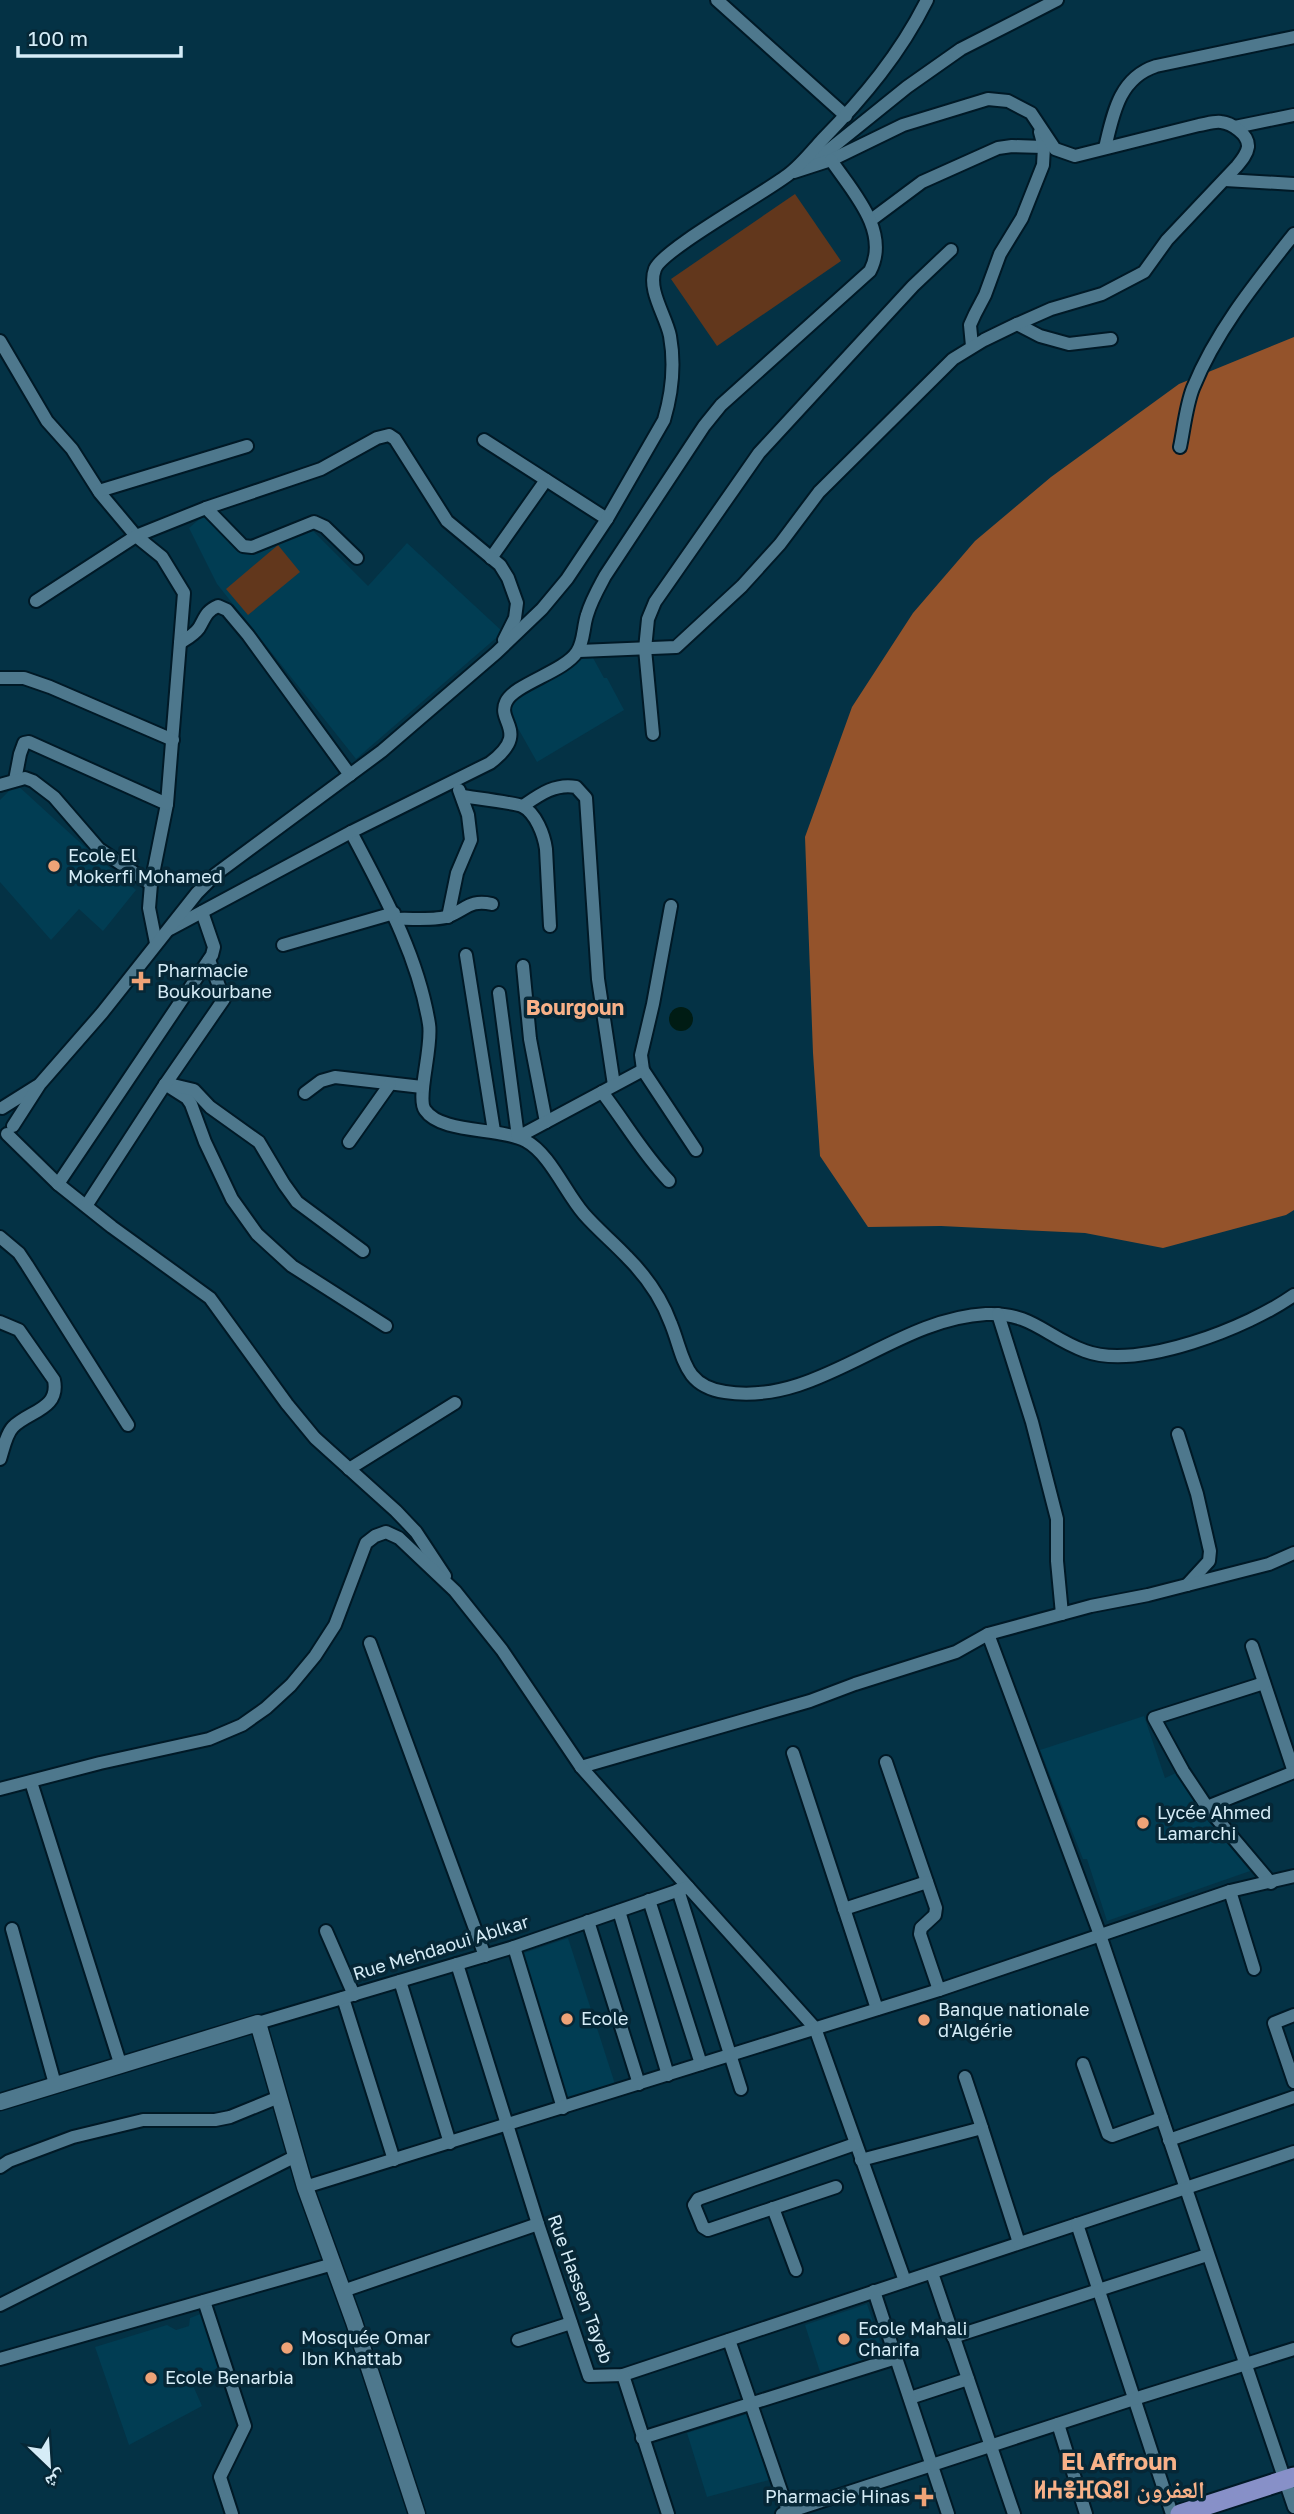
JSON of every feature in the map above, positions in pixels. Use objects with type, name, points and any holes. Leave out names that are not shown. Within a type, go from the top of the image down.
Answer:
[{"type":"main road","points":[[1180,2514],[1290,2479]]},
{"type":"street","points":[[717,0],[846,116]]},
{"type":"street","points":[[790,174],[883,73],[928,0]]},
{"type":"street","points":[[808,167],[907,87],[961,49],[1057,0]]},
{"type":"street","points":[[1105,148],[1119,99],[1127,85],[1138,75],[1157,66],[1294,37]]},
{"type":"street","points":[[4,1136],[40,1084],[102,1013],[197,893],[216,874],[382,751],[499,650],[555,594],[607,519],[664,420],[669,403],[672,357],[669,334],[653,278],[655,267],[685,242],[790,174],[831,159],[903,125],[978,101],[998,98],[1008,100],[1031,113],[1055,149],[1075,156],[1219,122],[1235,127],[1247,139],[1245,156],[1226,180],[1167,240],[1144,272],[1102,294],[1051,309],[1017,324],[972,346],[953,359],[819,492],[780,544],[749,578],[676,646],[579,651]]},
{"type":"street","points":[[972,346],[970,325],[1000,254],[1023,218],[1043,165],[1044,147],[1031,113]]},
{"type":"street","points":[[1235,127],[1294,115]]},
{"type":"street","points":[[871,220],[922,182],[998,148],[1044,147]]},
{"type":"street","points":[[165,932],[351,832],[490,763],[506,747],[511,736],[505,707],[509,697],[565,663],[579,651],[592,601],[605,576],[704,426],[721,405],[870,271],[876,254],[871,220],[831,159]]},
{"type":"street","points":[[1226,180],[1294,184]]},
{"type":"street","points":[[1180,447],[1192,391],[1213,347],[1244,299],[1294,234]]},
{"type":"street","points":[[653,734],[645,649],[648,619],[655,602],[759,453],[913,286],[951,250]]},
{"type":"street","points":[[1017,324],[1040,336],[1069,344],[1111,338]]},
{"type":"street","points":[[0,341],[47,421],[72,449],[99,492],[136,536],[162,557],[184,593],[167,804],[151,884],[149,908],[156,943]]},
{"type":"street","points":[[36,601],[136,536],[206,508],[321,469],[377,438],[389,435],[395,439],[447,521],[500,565],[508,578],[517,603],[515,618],[499,650]]},
{"type":"street","points":[[484,440],[607,519]]},
{"type":"street","points":[[99,492],[247,446]]},
{"type":"street","points":[[491,558],[546,480]]},
{"type":"street","points":[[206,508],[243,546],[253,547],[314,522],[325,527],[358,558]]},
{"type":"street","points":[[180,643],[193,635],[211,609],[218,606],[227,610],[351,775]]},
{"type":"street","points":[[0,678],[24,678],[50,687],[173,740]]},
{"type":"street","points":[[15,780],[20,754],[24,743],[29,741],[167,804]]},
{"type":"street","points":[[0,785],[25,778],[33,782],[54,797],[99,849],[151,884]]},
{"type":"street","points":[[448,917],[457,873],[471,840],[468,816],[454,781]]},
{"type":"street","points":[[523,806],[541,793],[561,786],[576,787],[586,798],[608,1089],[644,1154],[669,1181]]},
{"type":"street","points":[[462,796],[523,806],[534,818],[544,837],[550,926]]},
{"type":"street","points":[[351,832],[395,916],[429,1020],[429,1055],[421,1100],[428,1114],[460,1127],[518,1137],[541,1153],[585,1215],[642,1272],[671,1324],[688,1371],[704,1387],[749,1395],[769,1394],[791,1388],[942,1321],[998,1314],[1029,1321],[1086,1352],[1138,1356],[1202,1339],[1280,1305],[1294,1295]]},
{"type":"street","points":[[283,945],[395,916],[448,917],[463,907],[481,901],[492,904]]},
{"type":"street","points":[[671,906],[641,1055],[643,1070],[696,1150]]},
{"type":"street","points":[[58,1184],[209,960],[214,947],[202,912]]},
{"type":"street","points":[[467,955],[494,1131]]},
{"type":"street","points":[[86,1206],[224,999],[209,960]]},
{"type":"street","points":[[523,966],[530,1039],[546,1122]]},
{"type":"street","points":[[499,993],[518,1137]]},
{"type":"street","points":[[518,1137],[643,1070]]},
{"type":"street","points":[[305,1093],[321,1082],[335,1077],[422,1087]]},
{"type":"street","points":[[4,1136],[11,1115],[1,1108],[40,1084]]},
{"type":"street","points":[[165,1084],[194,1090],[210,1107],[259,1142],[297,1202],[363,1251]]},
{"type":"street","points":[[165,1084],[187,1098],[191,1104],[205,1142],[232,1199],[257,1234],[292,1266],[386,1326]]},
{"type":"street","points":[[349,1142],[390,1084]]},
{"type":"street","points":[[4,1136],[58,1184],[210,1298],[315,1438],[416,1532],[455,1591],[502,1650],[581,1767],[683,1889],[815,2028],[905,2281]]},
{"type":"street","points":[[0,1237],[27,1265],[128,1425]]},
{"type":"street","points":[[998,1314],[1032,1422],[1057,1520],[1057,1561],[1062,1614]]},
{"type":"street","points":[[0,1322],[19,1330],[54,1380],[55,1386],[54,1396],[49,1404],[11,1428],[0,1459]]},
{"type":"street","points":[[349,1469],[455,1403]]},
{"type":"street","points":[[1178,1434],[1197,1494],[1210,1551],[1209,1561],[1186,1585]]},
{"type":"street","points":[[0,1789],[111,1760],[209,1739],[234,1729],[266,1708],[315,1657],[335,1625],[366,1543],[375,1536],[386,1532],[399,1538],[455,1591]]},
{"type":"street","points":[[581,1767],[790,1708],[956,1651],[988,1634],[1269,1564],[1294,1553]]},
{"type":"street","points":[[988,1634],[1100,1935],[1207,2255],[1290,2479],[1294,2507]]},
{"type":"street","points":[[370,1643],[485,1956]]},
{"type":"street","points":[[1207,1807],[1294,1772],[1252,1646]]},
{"type":"street","points":[[1264,1684],[1154,1718],[1183,1771],[1207,1807],[1271,1883]]},
{"type":"street","points":[[793,1753],[877,2009]]},
{"type":"street","points":[[886,1762],[937,1912],[921,1928],[920,1934],[939,1990]]},
{"type":"street","points":[[31,1782],[120,2063]]},
{"type":"street","points":[[305,2186],[939,1990],[1230,1891],[1294,1876]]},
{"type":"street","points":[[844,1909],[927,1881]]},
{"type":"street","points":[[683,1889],[741,2089]]},
{"type":"street","name":"Rue Mehdaoui Ablkar","points":[[258,2023],[485,1956],[683,1889]]},
{"type":"street","points":[[1230,1891],[1254,1969]]},
{"type":"street","points":[[649,1900],[701,2064]]},
{"type":"street","points":[[619,1911],[668,2075]]},
{"type":"street","points":[[589,1921],[639,2084]]},
{"type":"street","points":[[12,1929],[55,2084]]},
{"type":"street","points":[[326,1931],[348,1996],[394,2160]]},
{"type":"street","points":[[513,1947],[562,2108]]},
{"type":"street","name":"Rue Hassen Tayeb","points":[[457,1964],[538,2224],[589,2376],[623,2375],[667,2514]]},
{"type":"street","points":[[400,1981],[450,2143]]},
{"type":"street","points":[[1294,2015],[1274,2023],[1294,2082]]},
{"type":"street","points":[[0,2102],[120,2063],[258,2023],[305,2186],[417,2514]]},
{"type":"street","points":[[1083,2064],[1108,2134],[1112,2136],[1162,2118]]},
{"type":"street","points":[[965,2077],[1019,2244]]},
{"type":"street","points":[[0,2167],[9,2161],[73,2137],[143,2120],[215,2120],[230,2117],[279,2097]]},
{"type":"street","points":[[1169,2140],[1294,2097]]},
{"type":"street","points":[[860,2160],[982,2128]]},
{"type":"street","points":[[836,2187],[708,2230],[703,2227],[694,2204],[698,2199],[855,2144]]},
{"type":"street","points":[[623,2375],[1294,2152]]},
{"type":"street","points":[[0,2305],[296,2156]]},
{"type":"street","points":[[773,2208],[796,2270]]},
{"type":"street","points":[[343,2291],[538,2224]]},
{"type":"street","points":[[1077,2224],[1171,2514]]},
{"type":"street","points":[[953,2337],[1207,2255]]},
{"type":"street","points":[[0,2359],[333,2263]]},
{"type":"street","points":[[932,2273],[1014,2514]]},
{"type":"street","points":[[874,2291],[948,2514]]},
{"type":"street","points":[[204,2301],[245,2426],[220,2477],[232,2514]]},
{"type":"street","points":[[518,2340],[571,2323]]},
{"type":"street","points":[[729,2340],[752,2403],[786,2513],[1294,2349]]},
{"type":"street","points":[[642,2438],[896,2358]]},
{"type":"street","points":[[910,2398],[968,2379]]},
{"type":"street","points":[[1058,2424],[1086,2514]]},
{"type":"shaded area","points":[[795,194],[841,261],[717,346],[671,279]]},
{"type":"shaded area","points":[[1294,337],[1294,1210],[1286,1215],[1163,1248],[1085,1233],[941,1226],[868,1227],[820,1156],[813,1053],[805,837],[852,707],[913,613],[975,541],[1051,477],[1179,384]]},
{"type":"shaded area","points":[[203,516],[246,554],[310,528],[368,586],[407,543],[503,632],[356,759],[217,584],[189,528]]},
{"type":"shaded area","points":[[278,545],[300,572],[248,615],[226,589]]},
{"type":"shaded area","points":[[585,654],[592,656],[624,710],[537,762],[510,714],[511,703]]},
{"type":"shaded area","name":"Ecole El Mokerfi Mohamed","points":[[16,784],[136,890],[103,931],[79,909],[51,940],[0,882],[0,800]]},
{"type":"shaded area","points":[[681,1007],[689,1011],[693,1019],[689,1027],[681,1031],[673,1027],[669,1019],[673,1011]]},
{"type":"shaded area","name":"Lycée Ahmed Lamarchi","points":[[1144,1716],[1165,1778],[1176,1773],[1253,1870],[1107,1921],[1087,1859],[1083,1859],[1040,1750]]},
{"type":"shaded area","name":"Ecole","points":[[568,1938],[615,2084],[565,2100],[521,1954]]},
{"type":"shaded area","name":"Ecole Mahali Charifa","points":[[867,2304],[884,2354],[821,2375],[805,2325]]},
{"type":"shaded area","name":"Ecole Benarbia","points":[[203,2313],[222,2366],[191,2381],[202,2406],[129,2445],[95,2347],[167,2325],[176,2330],[189,2326],[190,2318]]},
{"type":"shaded area","points":[[747,2414],[769,2480],[707,2497],[687,2433]]},
{"type":"place","name":"Ecole El Mokerfi Mohamed","points":[[54,866]]},
{"type":"place","name":"Pharmacie Boukourbane","points":[[141,981]]},
{"type":"place","name":"Lycée Ahmed Lamarchi","points":[[1143,1823]]},
{"type":"place","name":"Ecole","points":[[567,2019]]},
{"type":"place","name":"Banque nationale d'Algérie","points":[[924,2020]]},
{"type":"place","name":"Ecole Mahali Charifa","points":[[844,2339]]},
{"type":"place","name":"Mosquée Omar Ibn Khattab","points":[[287,2348]]},
{"type":"place","name":"Ecole Benarbia","points":[[151,2378]]},
{"type":"place","name":"Pharmacie Hinas","points":[[924,2497]]},
{"type":"district","name":"Bourgoun","points":[[575,1008]]},
{"type":"district","name":"El Affroun ⵍⵄⴻⴼⵕⵓⵏ العفرون","points":[[1119,2476]]}]
